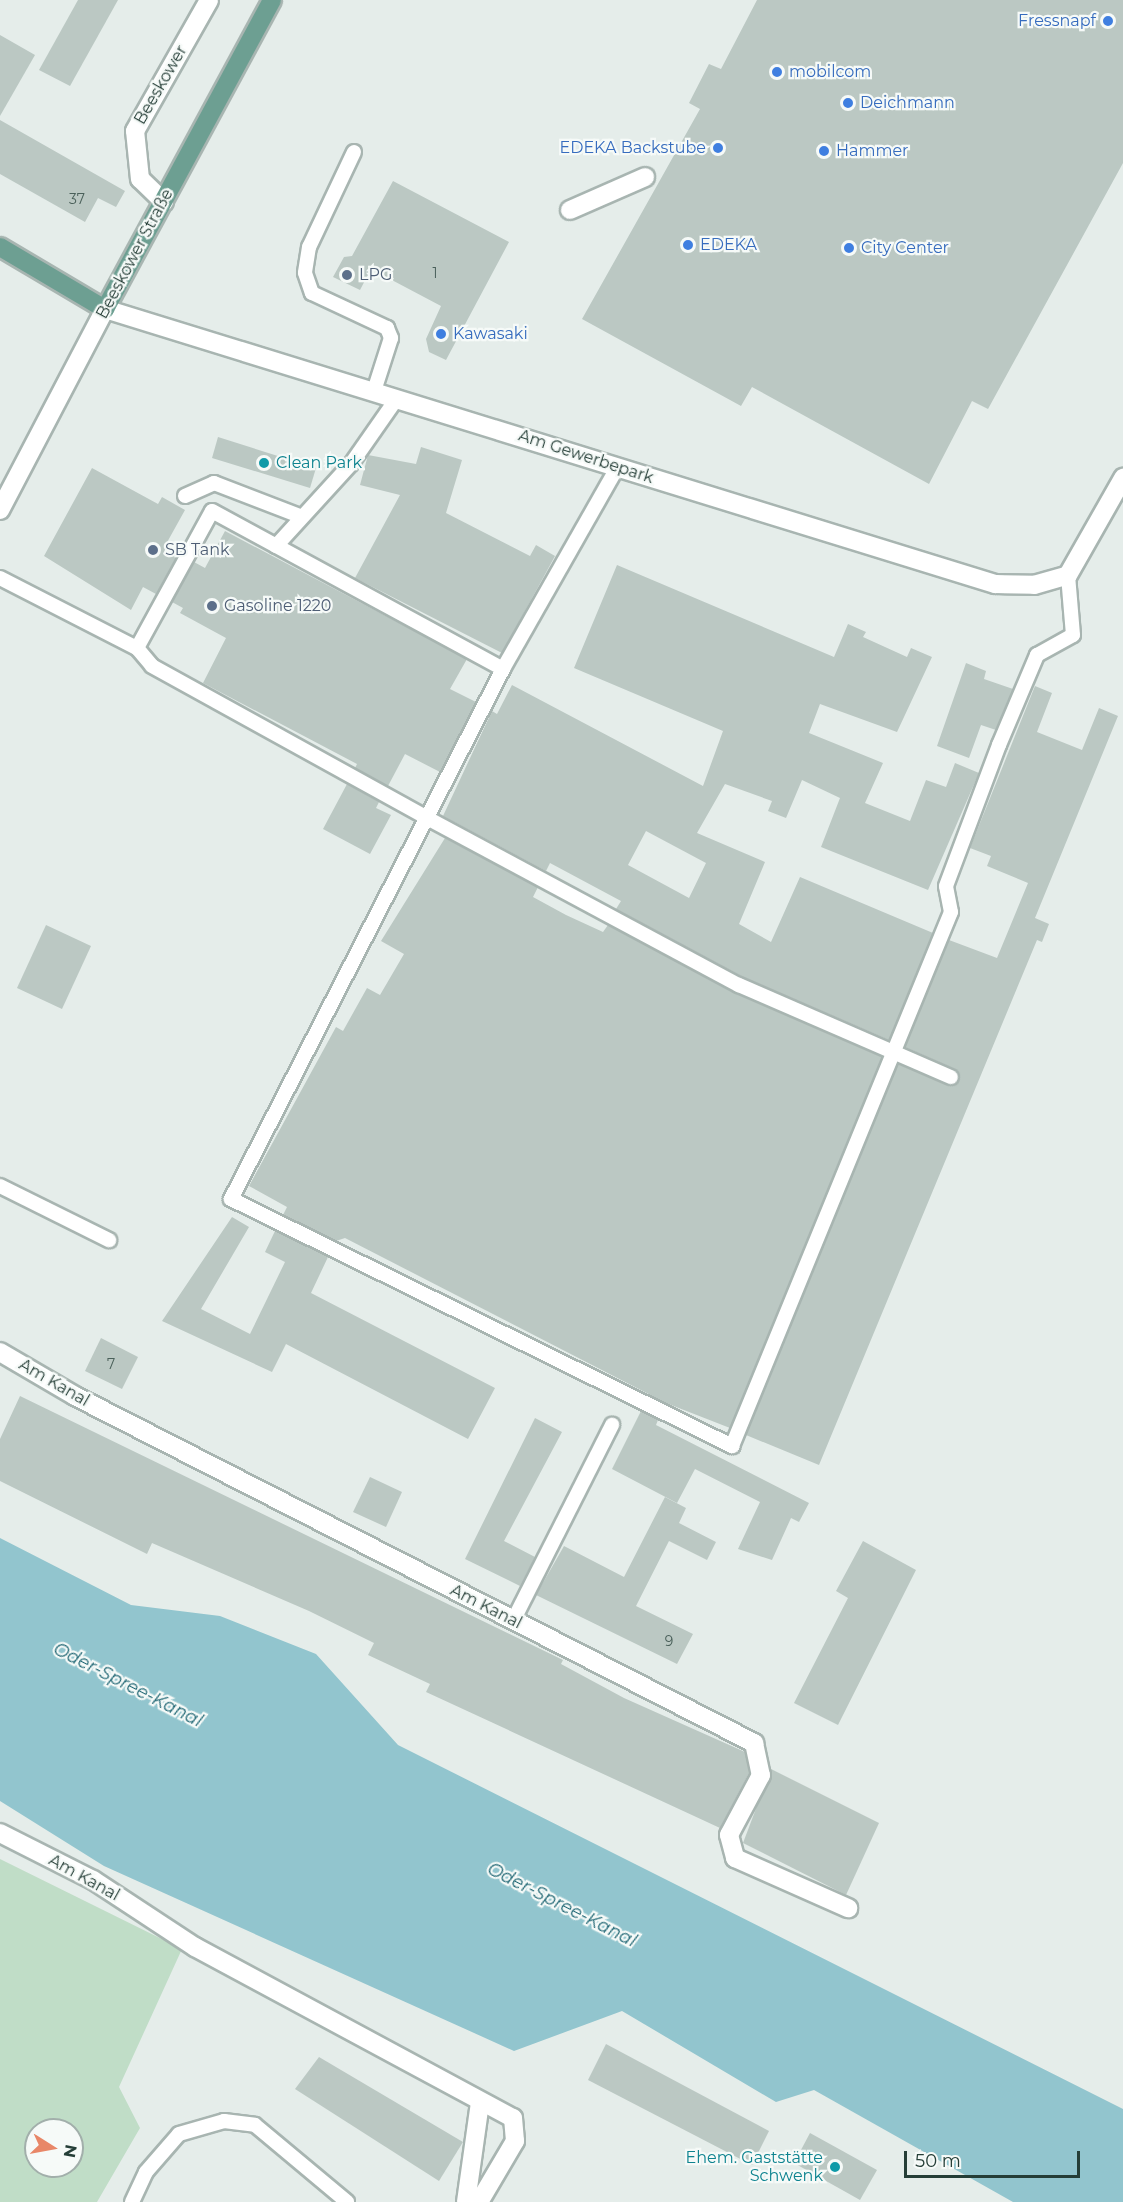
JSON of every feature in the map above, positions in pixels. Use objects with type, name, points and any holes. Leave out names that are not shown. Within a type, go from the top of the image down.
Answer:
[{"type":"main road","name":"Beeskower Straße","points":[[105,309],[272,0]]},
{"type":"main road","points":[[0,247],[105,309]]},
{"type":"street","name":"Beeskower","points":[[164,202],[140,179],[135,130],[209,0]]},
{"type":"street","points":[[570,210],[645,177]]},
{"type":"street","name":"Am Gewerbepark","points":[[105,309],[374,390],[617,468],[995,584],[1034,585],[1068,575]]},
{"type":"street","name":"Beeskower Straße","points":[[0,510],[105,309]]},
{"type":"street","points":[[1068,575],[1123,478]]},
{"type":"street","name":"Am Kanal","points":[[0,1352],[75,1396],[754,1743],[761,1775],[729,1835],[735,1858],[848,1908]]},
{"type":"street","name":"Am Kanal","points":[[0,1833],[93,1880],[195,1947],[480,2103],[513,2118],[515,2141],[479,2202]]},
{"type":"street","points":[[466,2202],[480,2103]]},
{"type":"lane","points":[[354,152],[309,247],[305,273],[312,293],[387,328],[391,338],[374,390]]},
{"type":"lane","points":[[276,546],[351,464],[397,398]]},
{"type":"lane","points":[[617,468],[503,669],[231,1199],[732,1446],[951,912],[946,886],[968,818],[1037,655],[1073,634],[1068,575]]},
{"type":"lane","points":[[185,496],[221,485],[302,517]]},
{"type":"lane","points":[[137,648],[212,511],[503,669]]},
{"type":"lane","points":[[0,578],[137,648],[152,666],[427,818],[739,985],[951,1077]]},
{"type":"lane","points":[[0,1186],[109,1240]]},
{"type":"lane","points":[[513,1621],[612,1425]]},
{"type":"lane","points":[[132,2202],[146,2172],[179,2134],[224,2121],[255,2125],[347,2202]]},
{"type":"green space","points":[[0,1859],[182,1949],[119,2087],[140,2128],[97,2202],[0,2202]]},
{"type":"water","name":"Oder-Spree-Kanal","points":[[0,1538],[131,1605],[220,1616],[316,1654],[398,1745],[1123,2109],[1123,2202],[1013,2202],[814,2090],[776,2102],[622,2011],[514,2051],[104,1866],[0,1801]]},
{"type":"building","points":[[78,0],[118,0],[70,86],[39,70]]},
{"type":"building","name":"City Center","points":[[757,0],[1123,0],[1123,163],[988,409],[972,401],[929,484],[752,387],[741,406],[582,319],[700,109],[689,103],[709,64],[721,69]]},
{"type":"building","points":[[0,35],[35,55],[0,116]]},
{"type":"building","points":[[0,120],[125,191],[116,207],[98,198],[85,222],[0,174]]},
{"type":"building","points":[[393,181],[509,242],[446,360],[429,352],[426,339],[441,306],[371,269],[360,290],[333,277],[344,257],[352,256]]},
{"type":"building","name":"Clean Park","points":[[218,437],[316,468],[310,488],[212,458]]},
{"type":"building","points":[[421,447],[462,460],[446,513],[530,556],[536,545],[555,556],[502,653],[355,578],[400,495],[360,485],[368,455],[416,464]]},
{"type":"building","points":[[92,468],[158,504],[162,497],[185,510],[165,546],[178,554],[156,594],[143,587],[131,610],[44,556]]},
{"type":"building","points":[[225,531],[467,659],[450,689],[476,702],[440,772],[405,754],[388,786],[355,768],[357,764],[203,683],[226,638],[180,613],[183,608],[172,602],[194,562],[205,568]]},
{"type":"building","points":[[617,565],[834,657],[848,624],[866,632],[863,637],[907,657],[911,648],[932,657],[897,732],[820,704],[809,733],[883,763],[865,803],[910,821],[926,780],[946,787],[955,763],[979,773],[928,890],[821,847],[840,798],[802,780],[786,818],[768,811],[772,801],[725,784],[697,833],[765,862],[739,924],[771,942],[800,877],[933,933],[889,1040],[743,977],[616,909],[621,901],[550,863],[546,871],[443,816],[492,711],[497,714],[512,685],[703,786],[723,731],[574,668]],"holes":[[[646,831],[706,863],[689,898],[628,865]]]},
{"type":"building","points":[[966,663],[986,671],[984,679],[1013,689],[996,730],[981,725],[969,758],[937,746]]},
{"type":"building","points":[[1035,686],[1052,693],[1037,732],[1082,750],[1099,708],[1118,716],[1035,918],[1049,924],[1042,942],[1037,940],[819,1465],[746,1435],[898,1064],[948,1085],[959,1080],[955,1069],[905,1047],[949,940],[997,958],[1028,883],[987,866],[991,856],[970,848]]},
{"type":"building","points":[[347,784],[379,802],[376,808],[391,815],[370,854],[323,829]]},
{"type":"building","points":[[445,838],[538,887],[533,897],[566,915],[603,932],[608,925],[735,993],[882,1057],[730,1428],[666,1403],[345,1238],[336,1241],[283,1215],[287,1207],[249,1186],[336,1027],[343,1031],[367,988],[380,995],[404,954],[381,941]]},
{"type":"building","points":[[46,925],[91,946],[62,1009],[17,988]]},
{"type":"building","points":[[232,1217],[249,1227],[201,1309],[250,1334],[285,1262],[265,1252],[275,1231],[328,1257],[311,1293],[495,1388],[468,1439],[286,1344],[272,1372],[162,1321]]},
{"type":"building","points":[[101,1338],[138,1357],[122,1389],[85,1371]]},
{"type":"building","points":[[20,1396],[563,1660],[561,1664],[624,1698],[745,1752],[749,1773],[720,1828],[426,1692],[430,1684],[368,1655],[374,1643],[309,1611],[152,1543],[147,1554],[0,1481],[0,1439]]},
{"type":"building","points":[[641,1411],[658,1420],[656,1425],[809,1503],[799,1522],[791,1518],[772,1560],[738,1549],[760,1502],[695,1469],[677,1503],[612,1469]]},
{"type":"building","points":[[535,1418],[562,1432],[504,1541],[535,1557],[520,1586],[465,1559]]},
{"type":"building","points":[[370,1477],[402,1492],[386,1527],[353,1512]]},
{"type":"building","points":[[665,1497],[686,1508],[679,1523],[716,1542],[707,1560],[669,1541],[636,1606],[693,1634],[677,1664],[536,1595],[564,1546],[624,1577]]},
{"type":"building","points":[[863,1541],[916,1570],[838,1725],[794,1703],[848,1598],[836,1591]]},
{"type":"building","points":[[771,1769],[879,1823],[846,1895],[743,1843]]},
{"type":"building","points":[[606,2044],[769,2131],[752,2165],[588,2080]]},
{"type":"building","points":[[319,2057],[463,2142],[439,2181],[295,2089]]},
{"type":"building","name":"Ehem. Gaststätte Schwenk","points":[[810,2133],[877,2170],[860,2200],[794,2163]]},
{"type":"place","name":"Fressnapf","points":[[1108,21]]},
{"type":"place","name":"mobilcom","points":[[777,72]]},
{"type":"place","name":"Deichmann","points":[[848,103]]},
{"type":"place","name":"EDEKA Backstube","points":[[718,148]]},
{"type":"place","name":"Hammer","points":[[824,151]]},
{"type":"place","name":"EDEKA","points":[[688,245]]},
{"type":"place","name":"City Center","points":[[849,248]]},
{"type":"place","name":"LPG","points":[[347,275]]},
{"type":"place","name":"Kawasaki","points":[[441,334]]},
{"type":"place","name":"Clean Park","points":[[264,463]]},
{"type":"place","name":"SB Tank","points":[[153,550]]},
{"type":"place","name":"Gasoline 1220","points":[[212,606]]},
{"type":"place","name":"Ehem. Gaststätte Schwenk","points":[[835,2167]]}]
